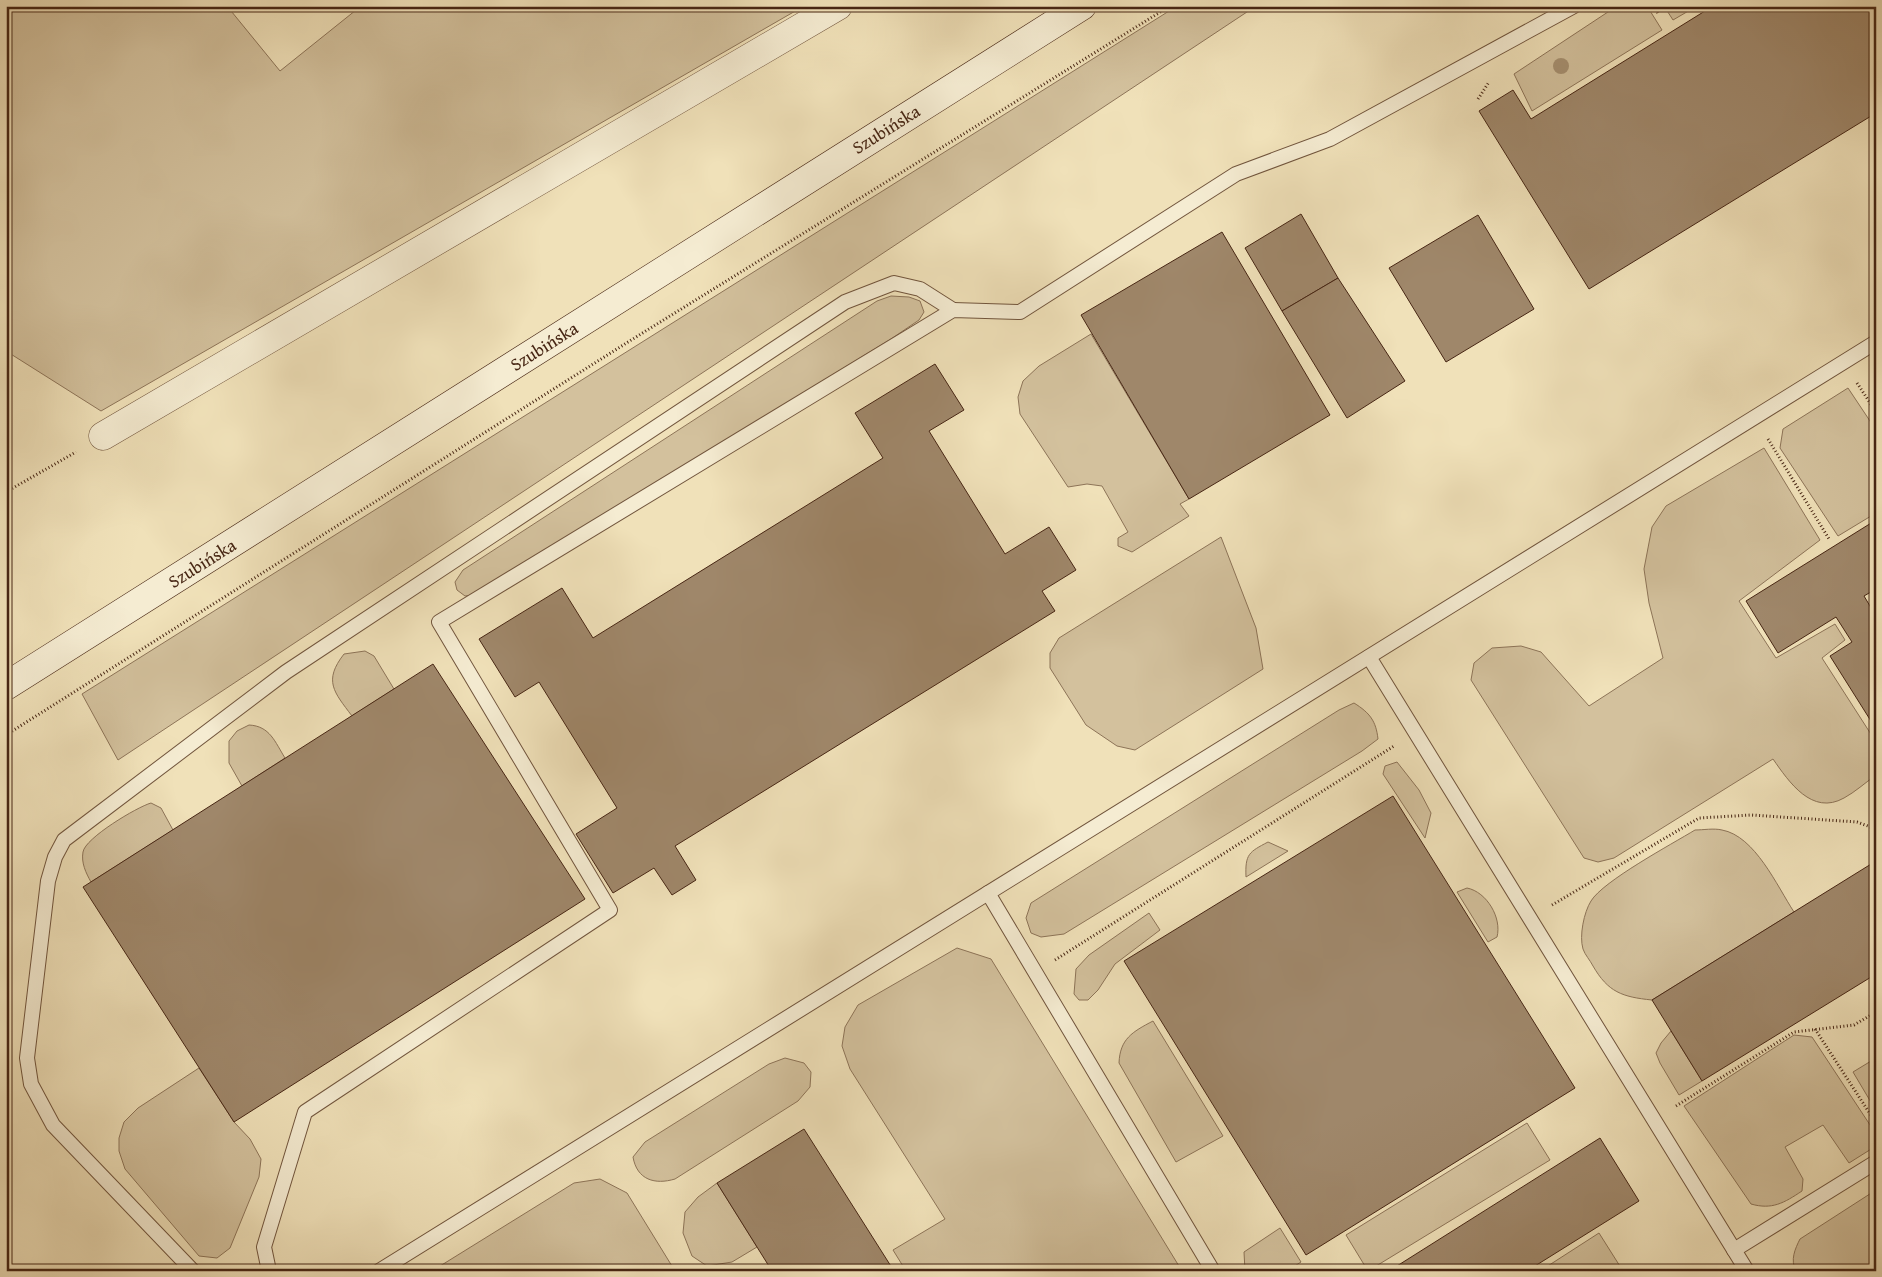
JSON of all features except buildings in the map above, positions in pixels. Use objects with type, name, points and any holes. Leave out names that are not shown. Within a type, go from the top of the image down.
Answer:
[{"type":"main road","points":[[103,436],[838,6]]},
{"type":"main road","name":"Szubińska","points":[[6,686],[1082,6]]},
{"type":"lane","points":[[193,1271],[53,1124],[31,1084],[27,1058],[48,881],[55,857],[64,840],[286,672],[844,302],[894,283],[920,289],[953,310],[1020,312],[1236,174],[1330,139],[1574,6]]},
{"type":"lane","points":[[269,1271],[264,1247],[306,1112],[610,910],[439,622],[953,310]]},
{"type":"lane","points":[[379,1271],[1876,342]]},
{"type":"lane","points":[[1369,657],[1747,1271]]},
{"type":"lane","points":[[988,893],[1212,1271]]},
{"type":"lane","points":[[1734,1250],[1876,1162]]},
{"type":"path","points":[[6,735],[628,342],[1170,6]]},
{"type":"path","points":[[1654,6],[1659,15]]},
{"type":"path","points":[[1844,362],[1876,412]]},
{"type":"path","points":[[1754,417],[1829,539]]},
{"type":"path","points":[[6,492],[103,436]]},
{"type":"path","points":[[1035,972],[1416,732]]},
{"type":"path","points":[[1530,918],[1699,818],[1751,815],[1857,822],[1876,829]]},
{"type":"path","points":[[1654,1120],[1794,1032],[1854,1025],[1876,1012]]},
{"type":"path","points":[[1816,1030],[1876,1123]]},
{"type":"shaded area","points":[[6,6],[227,6],[280,71],[361,6],[804,6],[101,411],[6,351]]},
{"type":"shaded area","points":[[1177,6],[1256,6],[118,760],[82,694]]},
{"type":"shaded area","points":[[1617,6],[1647,6],[1662,30],[1532,111],[1514,74]]},
{"type":"shaded area","points":[[1664,6],[1697,6],[1673,20]]},
{"type":"shaded area","points":[[891,296],[909,297],[920,301],[924,312],[919,320],[473,595],[465,596],[457,590],[455,582],[463,570],[877,301]]},
{"type":"shaded area","points":[[1091,334],[1189,499],[1180,504],[1189,516],[1132,552],[1118,546],[1118,538],[1128,532],[1102,486],[1087,484],[1068,487],[1020,414],[1018,397],[1023,381],[1039,366]]},
{"type":"shaded area","points":[[1848,388],[1876,430],[1876,513],[1838,536],[1780,448],[1783,429]]},
{"type":"shaded area","points":[[1764,448],[1820,540],[1739,601],[1776,658],[1835,624],[1845,640],[1822,658],[1876,742],[1876,775],[1844,798],[1822,803],[1802,794],[1773,759],[1614,858],[1598,862],[1584,858],[1471,680],[1474,663],[1492,648],[1521,646],[1541,652],[1589,706],[1663,658],[1649,603],[1644,569],[1652,527],[1666,506]]},
{"type":"shaded area","points":[[1221,537],[1256,628],[1263,669],[1135,750],[1117,746],[1086,725],[1050,668],[1050,653],[1059,638]]},
{"type":"shaded area","points":[[365,651],[374,656],[394,689],[352,716],[340,700],[333,686],[334,672],[344,654]]},
{"type":"shaded area","points":[[1354,703],[1364,710],[1374,722],[1378,739],[1362,751],[1064,934],[1041,937],[1031,933],[1026,918],[1031,903],[1339,710]]},
{"type":"shaded area","points":[[249,725],[262,728],[267,732],[285,758],[242,786],[229,763],[229,741],[237,731]]},
{"type":"shaded area","points":[[1397,762],[1419,790],[1431,813],[1425,838],[1383,774],[1385,766]]},
{"type":"shaded area","points":[[151,803],[161,808],[173,830],[91,882],[83,864],[83,852],[86,846],[112,824]]},
{"type":"shaded area","points":[[1695,830],[1722,830],[1734,834],[1745,842],[1764,864],[1794,912],[1652,1000],[1632,997],[1617,992],[1604,982],[1583,949],[1582,931],[1588,906],[1598,893],[1623,873]]},
{"type":"shaded area","points":[[1268,842],[1288,851],[1246,877],[1246,863],[1252,851]]},
{"type":"shaded area","points":[[1467,888],[1474,890],[1487,900],[1495,914],[1498,930],[1497,937],[1488,942],[1457,892]]},
{"type":"shaded area","points":[[1149,913],[1160,930],[1115,964],[1098,990],[1088,1000],[1079,1000],[1074,994],[1076,969],[1089,955]]},
{"type":"shaded area","points":[[957,948],[991,959],[1182,1271],[906,1271],[893,1250],[945,1219],[850,1069],[842,1046],[845,1027],[858,1005]]},
{"type":"shaded area","points":[[1153,1021],[1223,1136],[1176,1162],[1119,1063],[1122,1048],[1128,1037]]},
{"type":"shaded area","points":[[1671,1031],[1702,1081],[1679,1095],[1656,1053],[1661,1043]]},
{"type":"shaded area","points":[[1794,1035],[1812,1037],[1876,1134],[1876,1146],[1849,1163],[1823,1125],[1785,1147],[1803,1179],[1802,1191],[1778,1204],[1758,1206],[1751,1204],[1684,1106]]},
{"type":"shaded area","points":[[785,1058],[804,1063],[811,1072],[810,1087],[798,1101],[675,1179],[654,1181],[643,1176],[638,1171],[633,1157],[645,1142],[769,1064]]},
{"type":"shaded area","points":[[1876,1058],[1876,1109],[1875,1109],[1853,1072]]},
{"type":"shaded area","points":[[199,1068],[234,1122],[250,1139],[261,1159],[259,1177],[230,1248],[217,1258],[199,1256],[125,1169],[119,1151],[119,1138],[124,1122],[138,1108]]},
{"type":"shaded area","points":[[1527,1123],[1550,1160],[1368,1271],[1346,1235]]},
{"type":"shaded area","points":[[600,1179],[627,1193],[675,1271],[432,1271],[574,1183]]},
{"type":"shaded area","points":[[717,1183],[757,1247],[732,1262],[707,1266],[692,1256],[683,1233],[685,1212],[698,1197]]},
{"type":"shaded area","points":[[1876,1190],[1876,1271],[1796,1271],[1793,1259],[1800,1239]]},
{"type":"shaded area","points":[[1280,1228],[1301,1262],[1287,1271],[1245,1271],[1244,1252]]},
{"type":"shaded area","points":[[1599,1233],[1623,1271],[1540,1271]]}]
